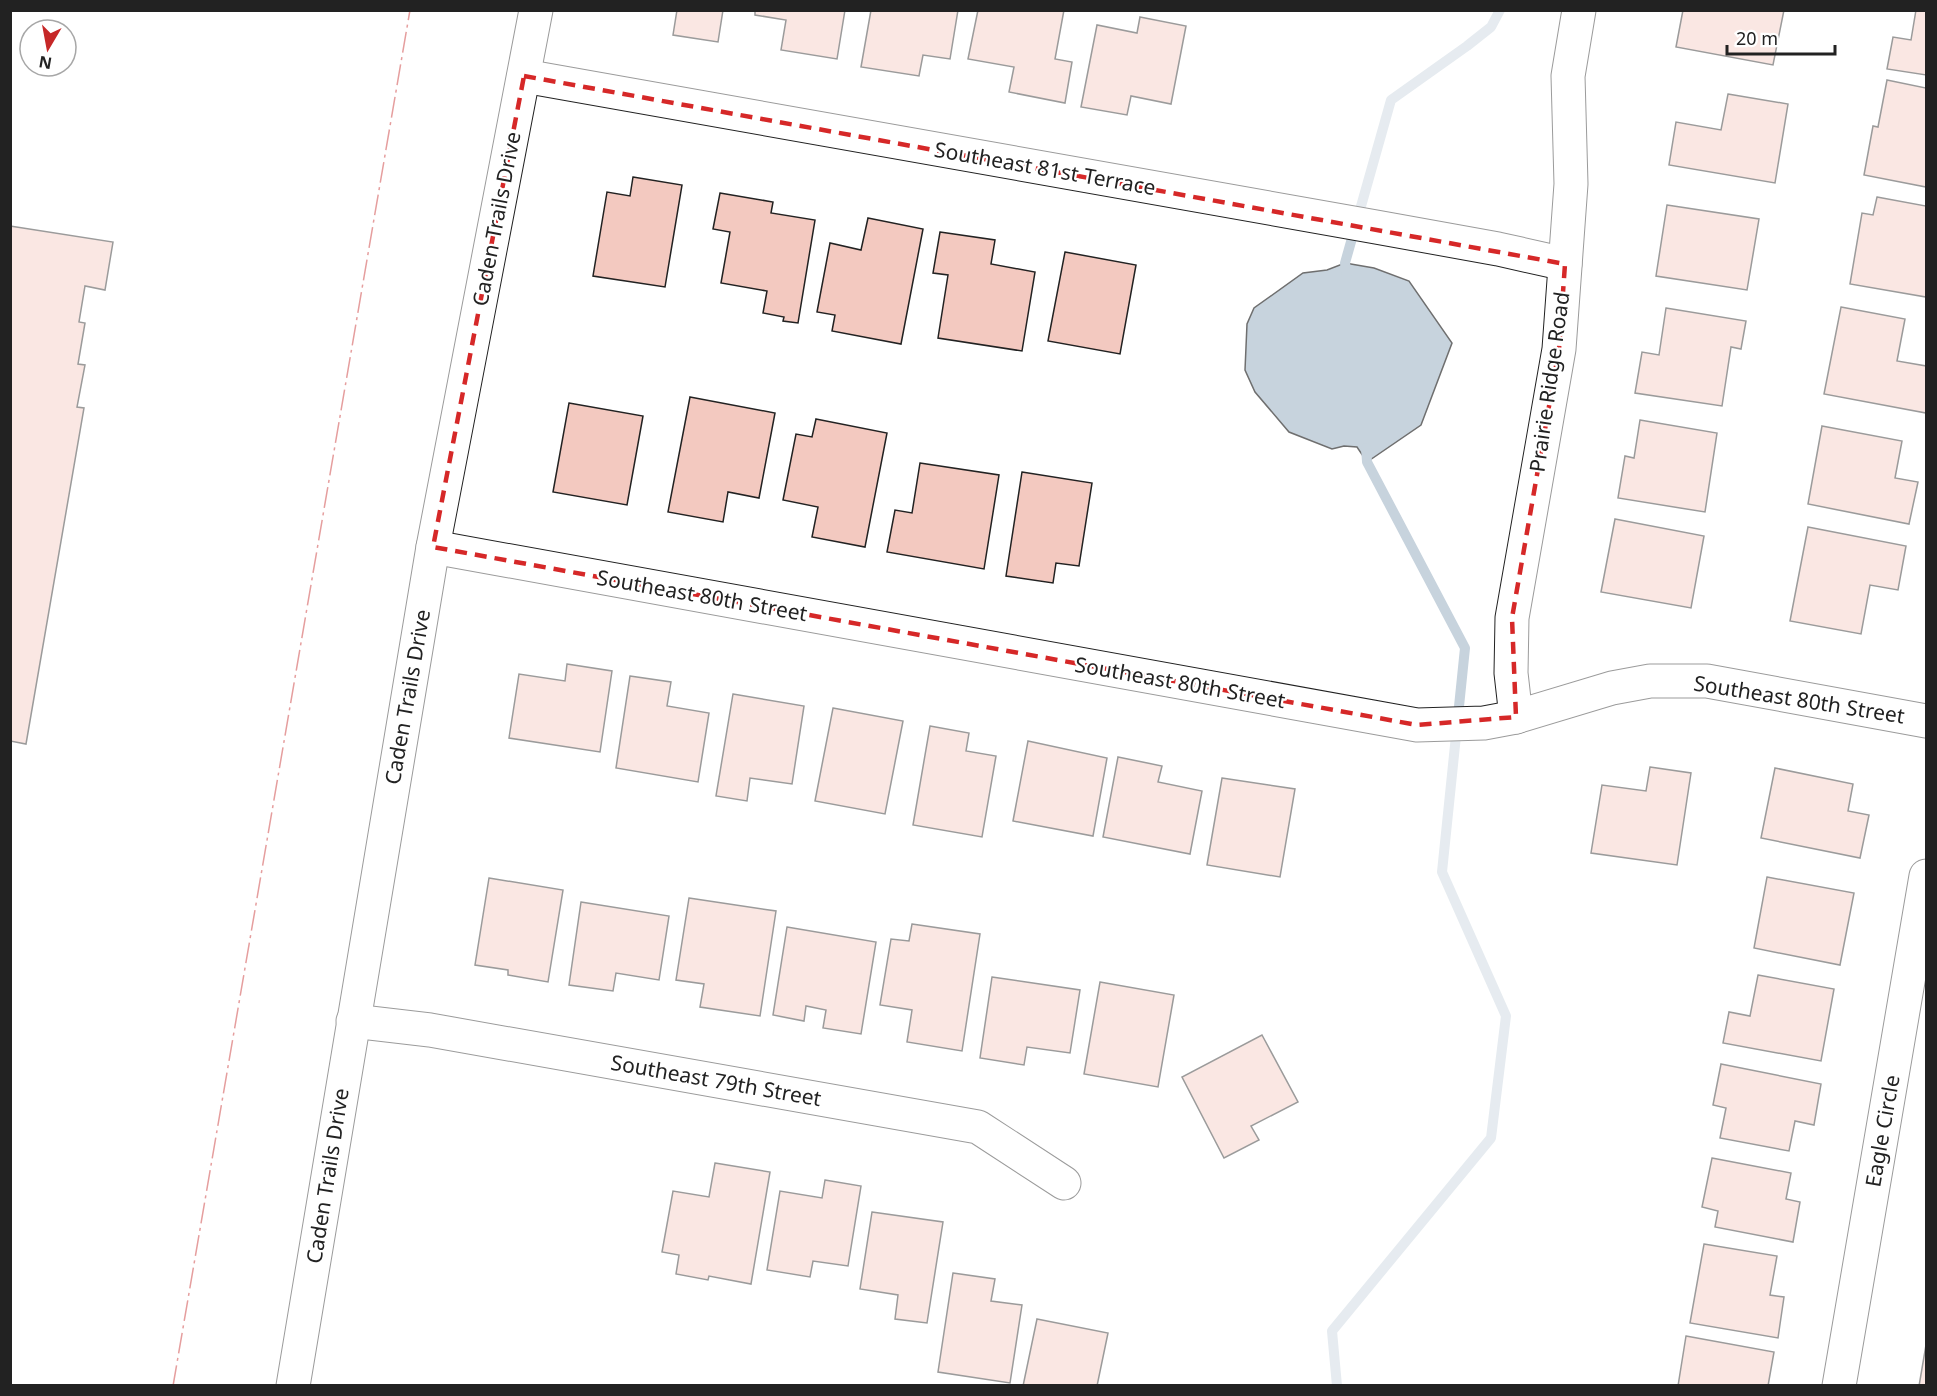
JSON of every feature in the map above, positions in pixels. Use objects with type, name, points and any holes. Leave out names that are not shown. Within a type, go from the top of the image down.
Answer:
[{"type":"street","name":"Caden Trails Drive","points":[[293,1386],[433,548],[536,10]]},
{"type":"street","name":"Prairie Ridge Road","points":[[1516,717],[1511,673],[1512,618],[1559,349],[1571,184],[1568,76],[1579,10]]},
{"type":"street","name":"Southeast 81st Terrace","points":[[524,76],[1498,249],[1566,264]]},
{"type":"street","name":"Southeast 80th Street","points":[[433,548],[1417,725],[1484,723],[1516,717],[1612,687],[1650,681],[1707,681],[1926,721]]},
{"type":"street","name":"Eagle Circle","points":[[1839,1386],[1926,876]]},
{"type":"street","name":"Southeast 79th Street","points":[[353,1021],[430,1030],[978,1127],[1064,1182]]},
{"type":"highlighted area","points":[[524,76],[1565,264],[1559,349],[1512,618],[1516,717],[1417,725],[433,547]]},
{"type":"shaded area","points":[[1345,263],[1374,268],[1409,281],[1452,343],[1421,425],[1367,462],[1357,447],[1344,446],[1332,449],[1289,432],[1255,392],[1245,370],[1247,324],[1254,308],[1303,273],[1327,270]]},
{"type":"building","points":[[677,10],[723,10],[718,42],[673,35]]},
{"type":"building","points":[[755,10],[845,10],[837,59],[781,50],[786,20],[755,15]]},
{"type":"building","points":[[871,10],[958,10],[950,59],[923,55],[919,76],[861,67]]},
{"type":"building","points":[[978,10],[1064,10],[1055,59],[1072,62],[1065,103],[1009,92],[1014,67],[968,59]]},
{"type":"building","points":[[1683,10],[1784,10],[1773,65],[1676,47]]},
{"type":"building","points":[[1916,10],[1926,10],[1926,75],[1887,69],[1893,37],[1911,40]]},
{"type":"building","points":[[1140,17],[1186,26],[1171,104],[1131,96],[1127,115],[1081,107],[1097,25],[1137,33]]},
{"type":"building","points":[[1887,80],[1926,88],[1926,187],[1864,175],[1873,126],[1878,127]]},
{"type":"building","points":[[1728,94],[1788,104],[1775,183],[1669,165],[1676,122],[1721,130]]},
{"type":"building","points":[[633,177],[682,185],[665,287],[593,276],[607,192],[630,196]]},
{"type":"building","points":[[720,193],[773,202],[771,213],[815,220],[798,323],[783,321],[784,317],[763,313],[767,291],[721,283],[730,232],[713,229]]},
{"type":"building","points":[[1877,197],[1926,206],[1926,297],[1850,284],[1862,213],[1873,215]]},
{"type":"building","points":[[1667,205],[1759,219],[1747,290],[1656,276]]},
{"type":"building","points":[[868,218],[923,229],[901,344],[832,331],[835,315],[817,312],[830,243],[861,250]]},
{"type":"building","points":[[10,226],[113,242],[105,290],[85,286],[79,322],[85,323],[78,364],[85,365],[77,407],[84,408],[26,744],[10,741]]},
{"type":"building","points":[[940,232],[995,240],[991,264],[1035,272],[1022,351],[938,338],[948,275],[933,273]]},
{"type":"building","points":[[1065,252],[1136,265],[1120,354],[1048,341]]},
{"type":"building","points":[[1841,307],[1905,319],[1897,361],[1926,366],[1926,413],[1824,394]]},
{"type":"building","points":[[1666,308],[1746,321],[1741,349],[1731,347],[1722,406],[1635,393],[1642,352],[1659,355]]},
{"type":"building","points":[[690,397],[775,413],[759,498],[728,492],[723,522],[668,512]]},
{"type":"building","points":[[569,403],[643,416],[627,505],[553,492]]},
{"type":"building","points":[[816,419],[887,433],[865,547],[812,537],[818,507],[783,500],[796,434],[812,437]]},
{"type":"building","points":[[1640,420],[1717,433],[1705,512],[1618,498],[1625,456],[1634,458]]},
{"type":"building","points":[[1822,426],[1902,441],[1895,478],[1918,482],[1909,524],[1808,504]]},
{"type":"building","points":[[920,463],[999,475],[984,569],[887,552],[895,510],[912,513]]},
{"type":"building","points":[[1022,472],[1092,483],[1079,566],[1056,563],[1053,583],[1006,576]]},
{"type":"building","points":[[1615,519],[1704,536],[1691,608],[1601,592]]},
{"type":"building","points":[[1808,527],[1906,546],[1898,590],[1870,585],[1861,634],[1790,621]]},
{"type":"building","points":[[567,664],[612,671],[600,752],[509,738],[519,674],[565,681]]},
{"type":"building","points":[[630,676],[671,682],[667,706],[709,713],[698,782],[616,768]]},
{"type":"building","points":[[733,694],[804,706],[792,784],[750,778],[747,801],[716,796]]},
{"type":"building","points":[[833,708],[903,721],[885,814],[815,801]]},
{"type":"building","points":[[930,726],[969,733],[966,751],[996,756],[982,837],[913,825]]},
{"type":"building","points":[[1028,741],[1107,758],[1093,836],[1013,821]]},
{"type":"building","points":[[1118,757],[1162,766],[1158,782],[1202,791],[1190,854],[1103,837]]},
{"type":"building","points":[[1650,767],[1691,773],[1677,865],[1591,853],[1602,785],[1646,791]]},
{"type":"building","points":[[1775,768],[1853,784],[1848,811],[1869,815],[1860,858],[1761,838]]},
{"type":"building","points":[[1222,778],[1295,789],[1280,877],[1207,865]]},
{"type":"building","points":[[1767,877],[1854,893],[1840,965],[1754,948]]},
{"type":"building","points":[[489,878],[563,890],[548,982],[508,975],[508,970],[475,965]]},
{"type":"building","points":[[689,898],[776,911],[760,1016],[700,1007],[704,984],[676,980]]},
{"type":"building","points":[[581,902],[669,916],[659,980],[616,973],[613,991],[569,985]]},
{"type":"building","points":[[912,924],[980,934],[962,1051],[907,1042],[912,1010],[880,1005],[891,939],[909,941]]},
{"type":"building","points":[[787,927],[876,942],[861,1034],[823,1028],[826,1010],[806,1006],[804,1021],[773,1015]]},
{"type":"building","points":[[1758,975],[1834,989],[1821,1061],[1723,1043],[1729,1012],[1750,1016]]},
{"type":"building","points":[[992,977],[1080,990],[1070,1053],[1027,1047],[1024,1065],[980,1058]]},
{"type":"building","points":[[1100,982],[1174,995],[1158,1087],[1084,1074]]},
{"type":"building","points":[[1262,1035],[1298,1102],[1251,1126],[1259,1140],[1224,1158],[1182,1077]]},
{"type":"building","points":[[1721,1064],[1821,1084],[1814,1125],[1795,1121],[1789,1151],[1720,1138],[1726,1108],[1713,1105]]},
{"type":"building","points":[[1712,1158],[1791,1173],[1786,1199],[1800,1202],[1793,1242],[1715,1227],[1718,1211],[1702,1207]]},
{"type":"building","points":[[715,1163],[770,1172],[751,1284],[709,1276],[708,1280],[676,1274],[679,1255],[662,1252],[673,1191],[709,1197]]},
{"type":"building","points":[[825,1180],[861,1186],[848,1266],[813,1261],[810,1277],[767,1270],[780,1191],[822,1198]]},
{"type":"building","points":[[872,1212],[943,1222],[927,1323],[895,1319],[898,1295],[860,1289]]},
{"type":"building","points":[[1704,1244],[1777,1256],[1770,1295],[1784,1297],[1778,1338],[1690,1323]]},
{"type":"building","points":[[953,1273],[995,1279],[991,1301],[1022,1305],[1010,1383],[938,1372]]},
{"type":"building","points":[[1037,1319],[1108,1333],[1097,1386],[1023,1386]]},
{"type":"building","points":[[1686,1336],[1774,1352],[1768,1386],[1678,1386]]},
{"type":"building","points":[[1926,1345],[1926,1386],[1919,1386]]},
{"type":"waterway","points":[[1347,278],[1345,263],[1391,100],[1491,27],[1500,10]]},
{"type":"waterway","points":[[1337,1386],[1332,1331],[1491,1138],[1506,1016],[1442,872],[1465,648],[1367,462],[1366,448]]},
{"type":"power","points":[[173,1386],[410,10]]}]
